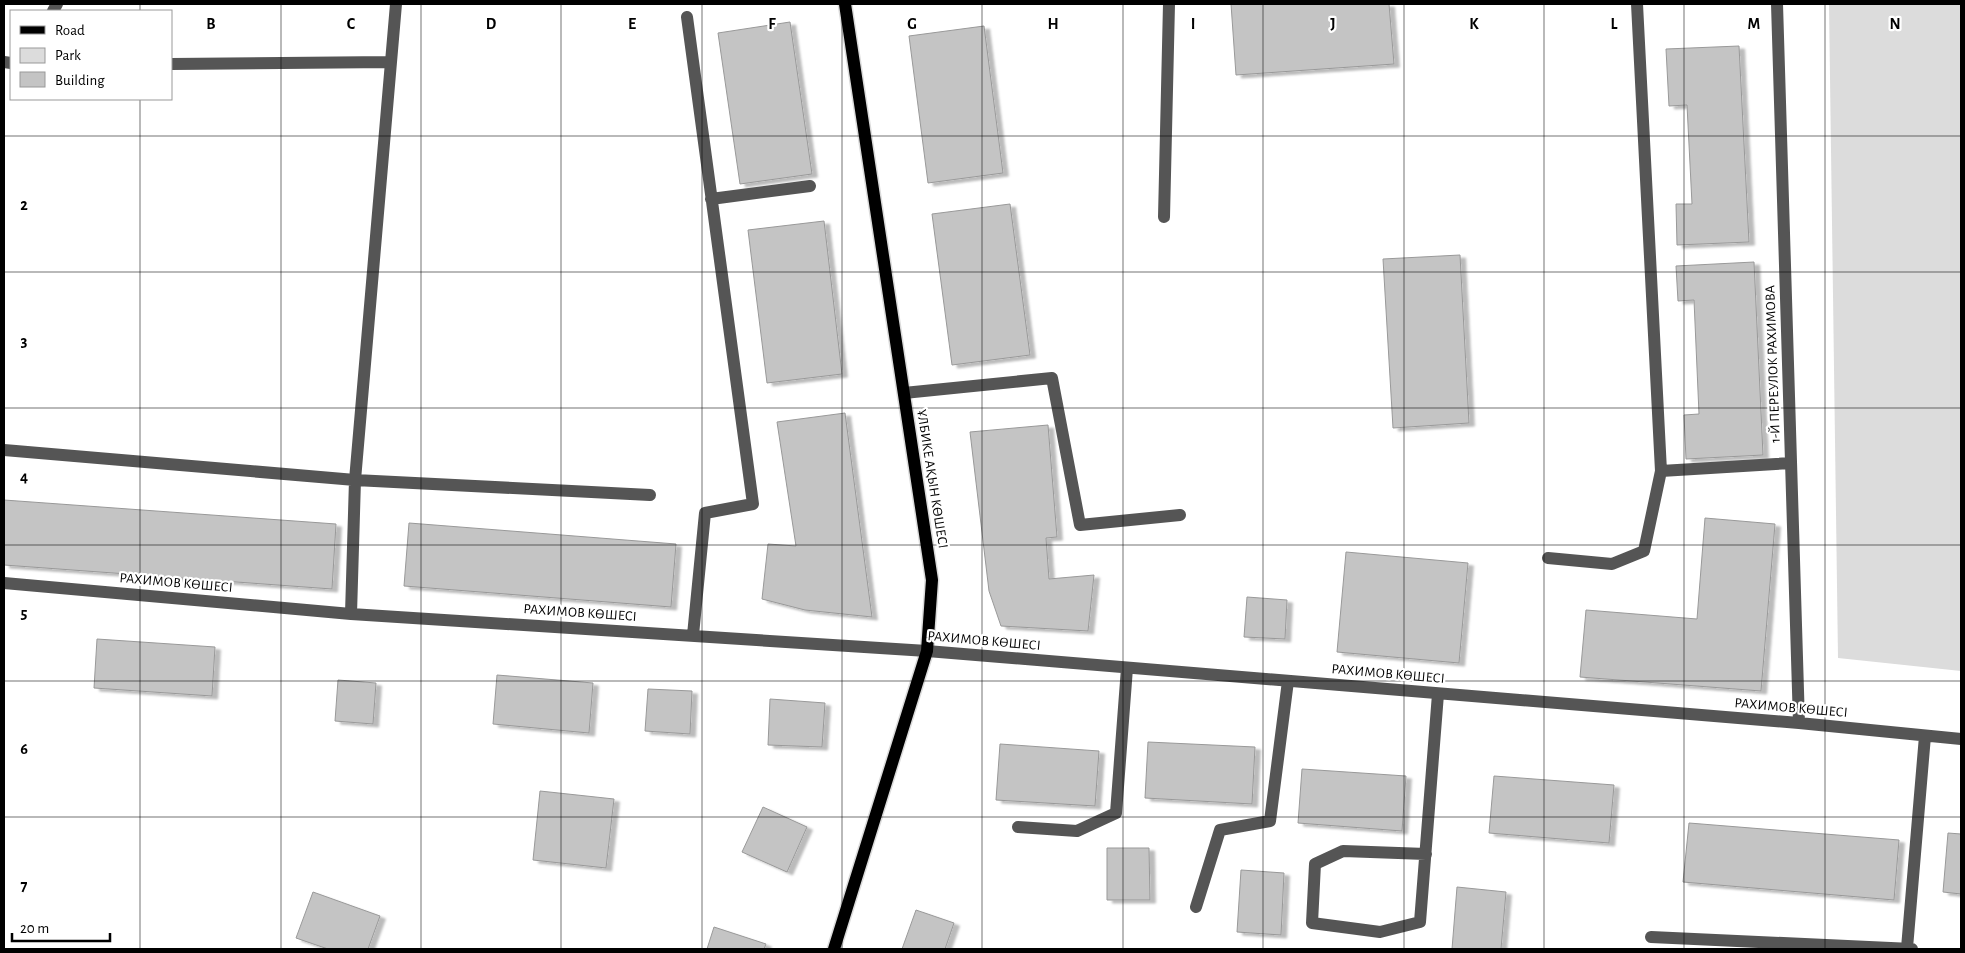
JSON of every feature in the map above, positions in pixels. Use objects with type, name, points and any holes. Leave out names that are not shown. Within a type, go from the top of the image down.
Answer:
[{"type":"main road","name":"ҰЛБИКЕ АҚЫН КӨШЕСІ","points":[[834,949],[928,651],[932,580],[845,4]]},
{"type":"street","points":[[351,614],[355,480],[396,4]]},
{"type":"street","points":[[1164,217],[1169,4]]},
{"type":"street","points":[[1548,558],[1612,564],[1644,551],[1661,471],[1638,4]]},
{"type":"street","name":"1-Й ПЕРЕУЛОК РАХИМОВА","points":[[1777,4],[1799,723]]},
{"type":"street","points":[[687,17],[753,504],[704,513],[693,635]]},
{"type":"street","points":[[172,64],[391,62]]},
{"type":"street","points":[[712,199],[810,186]]},
{"type":"street","points":[[904,393],[1052,378],[1080,525],[1180,516]]},
{"type":"street","points":[[4,450],[355,480],[650,495]]},
{"type":"street","points":[[1661,471],[1791,464]]},
{"type":"street","name":"РАХИМОВ КӨШЕСІ","points":[[4,583],[351,614],[928,651],[1799,723],[1961,739]]},
{"type":"street","points":[[1018,826],[1077,831],[1116,813],[1127,668]]},
{"type":"street","points":[[1196,907],[1220,830],[1270,821],[1288,681]]},
{"type":"street","points":[[1426,854],[1343,851],[1315,864],[1312,922],[1380,932],[1420,922],[1426,854],[1438,694]]},
{"type":"street","points":[[1651,937],[1910,949],[1925,736]]},
{"type":"green space","points":[[1829,4],[1961,4],[1961,671],[1838,658]]},
{"type":"building","points":[[1231,4],[1389,4],[1394,64],[1236,75]]},
{"type":"building","points":[[790,22],[812,174],[740,184],[718,33]]},
{"type":"building","points":[[984,26],[1003,173],[928,183],[909,36]]},
{"type":"building","points":[[1739,46],[1749,242],[1677,245],[1676,204],[1692,204],[1687,105],[1669,106],[1666,49]]},
{"type":"building","points":[[1010,204],[1030,355],[952,365],[932,214]]},
{"type":"building","points":[[824,221],[842,374],[767,383],[748,230]]},
{"type":"building","points":[[1460,255],[1469,423],[1393,428],[1383,259]]},
{"type":"building","points":[[1754,262],[1763,455],[1686,459],[1684,415],[1699,414],[1694,300],[1678,301],[1676,266]]},
{"type":"building","points":[[845,413],[872,617],[805,610],[762,599],[768,544],[796,546],[777,422]]},
{"type":"building","points":[[1048,425],[1057,537],[1046,538],[1049,579],[1094,575],[1088,631],[1001,626],[989,591],[970,432]]},
{"type":"building","points":[[4,500],[336,524],[332,589],[4,565]]},
{"type":"building","points":[[1705,518],[1775,524],[1761,691],[1580,677],[1586,610],[1697,619]]},
{"type":"building","points":[[409,523],[676,544],[671,607],[404,586]]},
{"type":"building","points":[[1346,552],[1468,563],[1459,663],[1337,652]]},
{"type":"building","points":[[1247,597],[1287,600],[1285,639],[1244,637]]},
{"type":"building","points":[[97,639],[215,647],[212,696],[94,688]]},
{"type":"building","points":[[497,675],[593,683],[589,733],[493,724]]},
{"type":"building","points":[[338,680],[376,683],[373,724],[335,721]]},
{"type":"building","points":[[648,689],[692,691],[690,734],[645,731]]},
{"type":"building","points":[[770,699],[825,703],[822,747],[768,745]]},
{"type":"building","points":[[1148,742],[1255,747],[1252,804],[1145,798]]},
{"type":"building","points":[[1000,744],[1099,751],[1095,806],[996,800]]},
{"type":"building","points":[[1302,769],[1406,776],[1402,831],[1298,823]]},
{"type":"building","points":[[1494,776],[1614,785],[1609,843],[1489,833]]},
{"type":"building","points":[[540,791],[614,799],[606,868],[533,860]]},
{"type":"building","points":[[763,807],[807,827],[787,872],[742,852]]},
{"type":"building","points":[[1689,823],[1899,840],[1894,900],[1683,882]]},
{"type":"building","points":[[1948,833],[1961,834],[1961,894],[1943,892]]},
{"type":"building","points":[[1107,848],[1149,848],[1150,900],[1107,900]]},
{"type":"building","points":[[1241,870],[1284,873],[1281,935],[1237,932]]},
{"type":"building","points":[[1457,887],[1506,892],[1501,949],[1452,949]]},
{"type":"building","points":[[313,892],[380,916],[368,949],[328,949],[296,938]]},
{"type":"building","points":[[916,910],[954,923],[945,949],[902,949]]},
{"type":"building","points":[[714,927],[766,944],[764,949],[707,949]]}]
